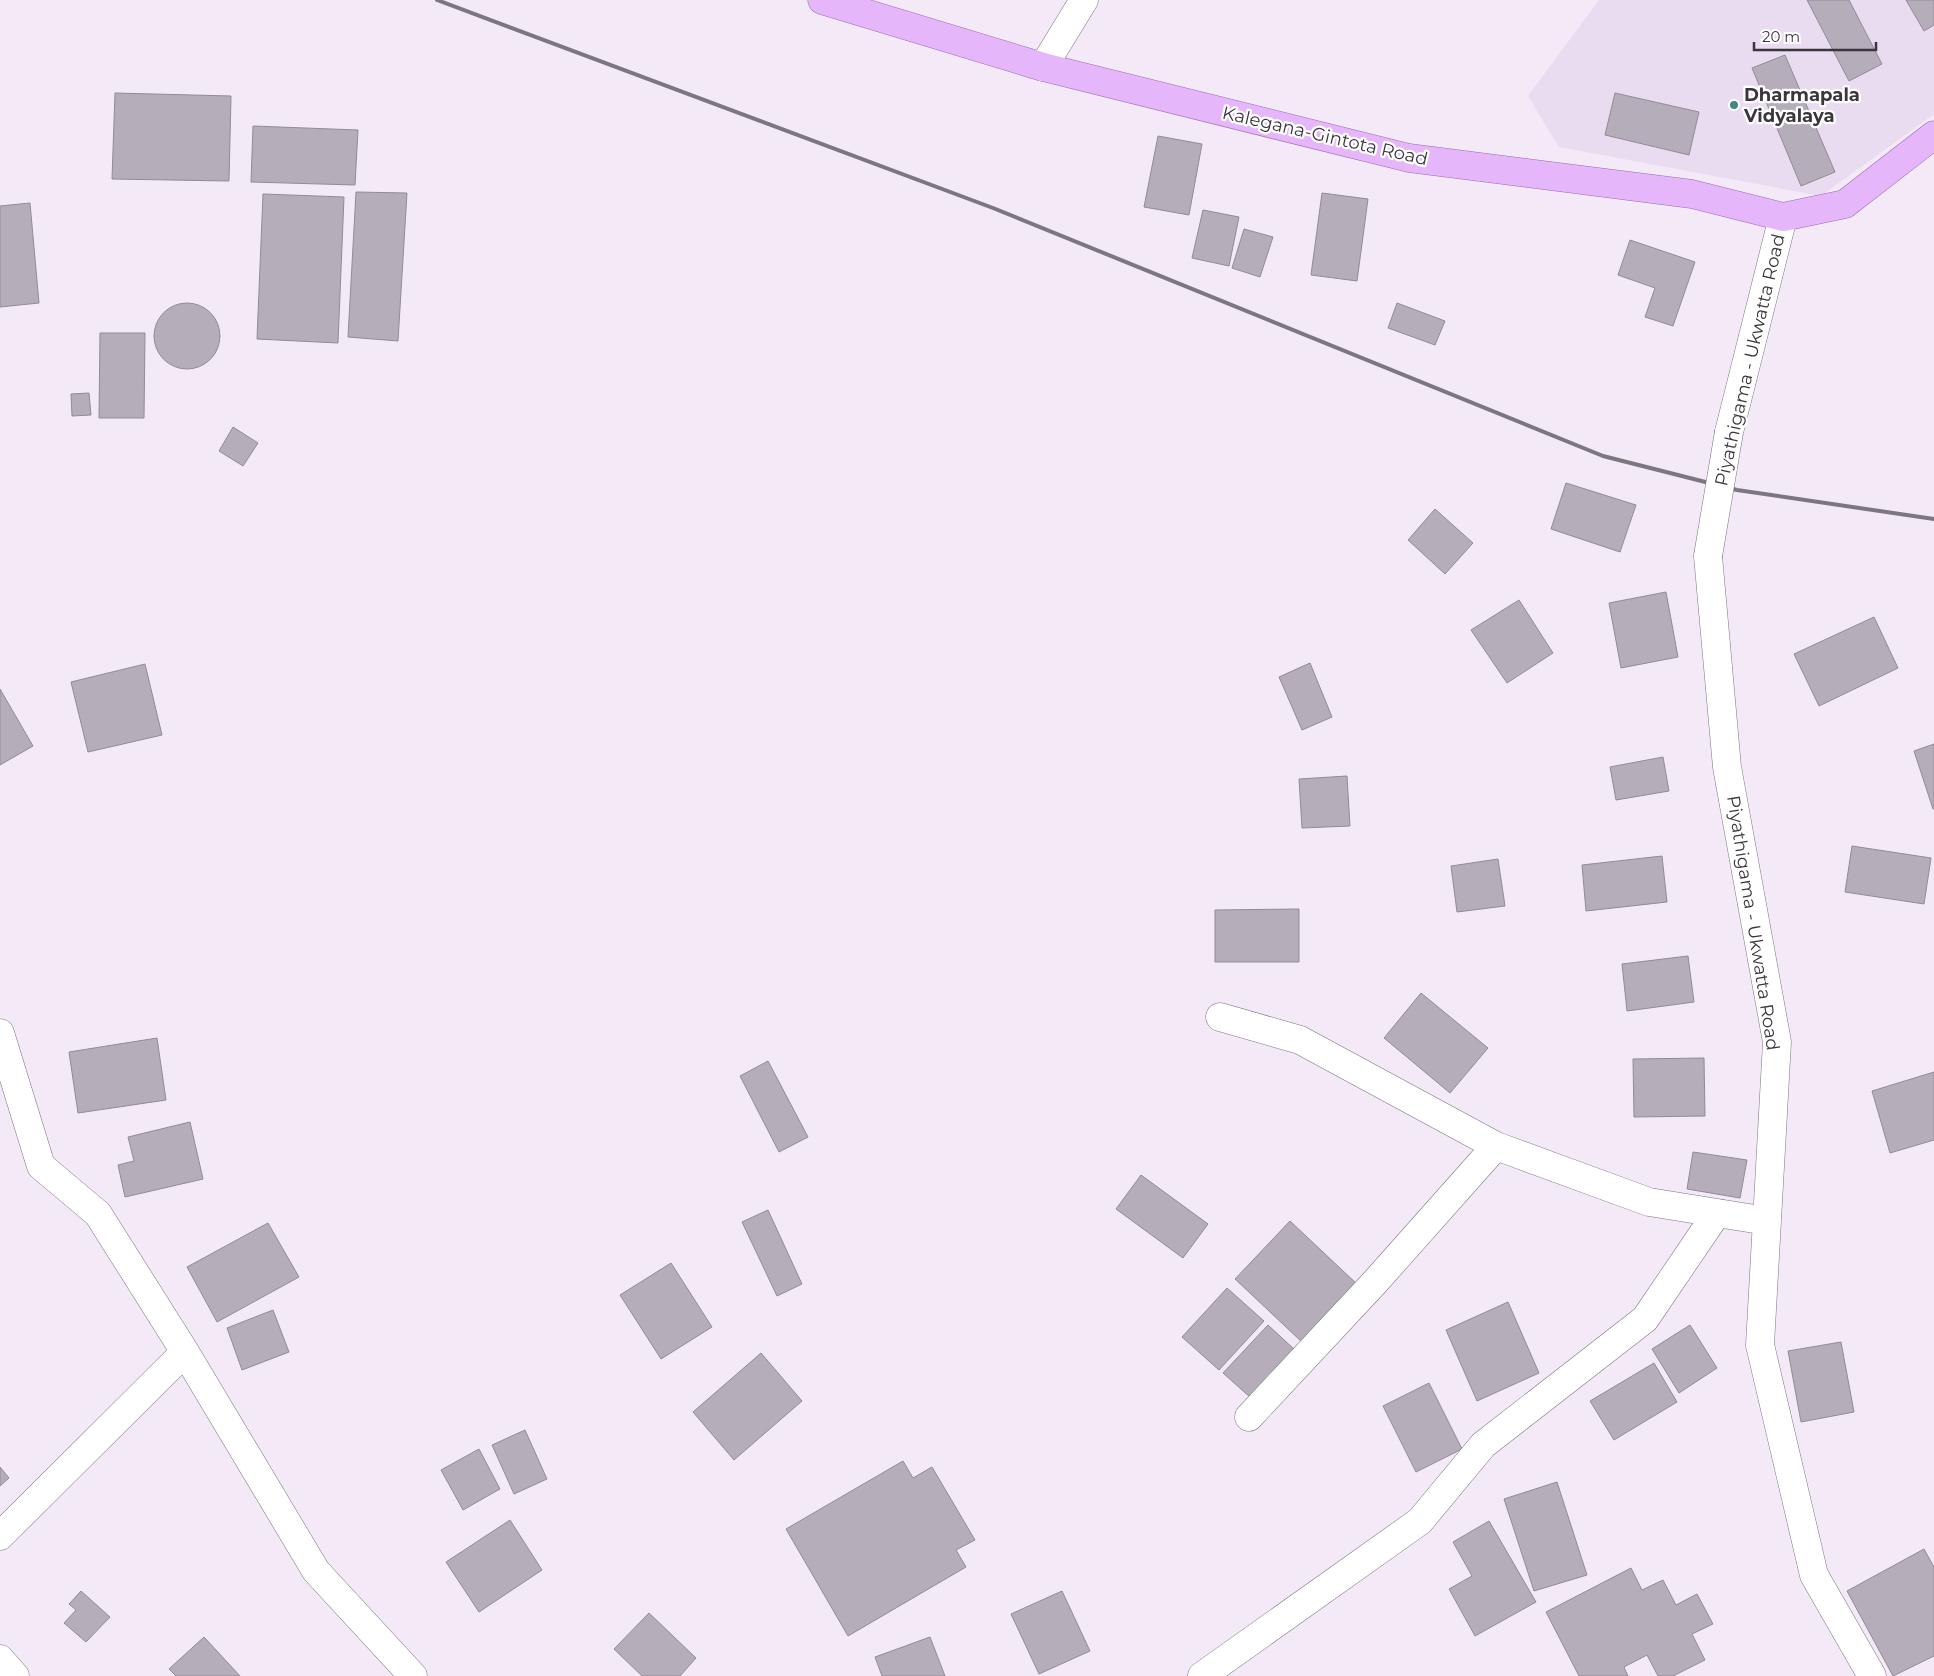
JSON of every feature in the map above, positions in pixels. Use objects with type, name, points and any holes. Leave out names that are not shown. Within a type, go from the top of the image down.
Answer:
[{"type":"main road","name":"Kalegana-Gintota Road","points":[[822,0],[1043,67],[1409,158],[1692,194],[1783,217],[1845,204],[1934,135]]},
{"type":"street","points":[[1043,67],[1084,0]]},
{"type":"street","name":"Piyathigama - Ukwatta Road","points":[[1783,217],[1729,432],[1708,556],[1727,767],[1777,1042],[1760,1345],[1814,1574],[1872,1676]]},
{"type":"street","points":[[1220,1016],[1300,1040],[1496,1146],[1649,1202],[1767,1221]]},
{"type":"street","points":[[0,1033],[41,1166],[98,1214],[185,1352],[316,1571],[413,1676]]},
{"type":"street","points":[[1249,1417],[1376,1281],[1496,1146]]},
{"type":"street","points":[[1202,1676],[1420,1521],[1483,1445],[1645,1319],[1717,1213]]},
{"type":"street","points":[[0,1536],[185,1352]]},
{"type":"street","points":[[0,1659],[15,1676]]},
{"type":"shaded area","name":"Dharmapala Vidyalaya","points":[[1599,0],[1934,0],[1934,114],[1821,196],[1559,147],[1528,96]]},
{"type":"building","points":[[1807,0],[1849,0],[1882,64],[1849,81]]},
{"type":"building","points":[[1906,0],[1934,0],[1934,25],[1924,31]]},
{"type":"building","points":[[1785,55],[1835,172],[1801,186],[1752,68]]},
{"type":"building","points":[[115,93],[231,96],[229,181],[112,179]]},
{"type":"building","points":[[1615,93],[1699,112],[1689,155],[1605,135]]},
{"type":"building","points":[[253,126],[358,130],[355,185],[251,182]]},
{"type":"building","points":[[1158,136],[1202,144],[1189,215],[1144,207]]},
{"type":"building","points":[[356,192],[407,193],[398,341],[348,337]]},
{"type":"building","points":[[1322,193],[1368,199],[1357,281],[1311,275]]},
{"type":"building","points":[[263,194],[344,197],[338,343],[257,339]]},
{"type":"building","points":[[30,203],[39,303],[0,307],[0,206]]},
{"type":"building","points":[[1203,210],[1239,217],[1229,266],[1192,258]]},
{"type":"building","points":[[1244,229],[1273,237],[1260,277],[1232,268]]},
{"type":"building","points":[[1630,240],[1695,262],[1673,326],[1645,317],[1655,288],[1618,275]]},
{"type":"building","points":[[187,303],[200,306],[210,313],[217,323],[220,336],[217,349],[210,359],[200,366],[187,369],[174,366],[164,359],[157,349],[154,336],[157,323],[164,313],[174,306]]},
{"type":"building","points":[[1397,303],[1445,321],[1435,345],[1388,328]]},
{"type":"building","points":[[100,333],[145,333],[144,418],[99,418]]},
{"type":"building","points":[[89,393],[91,415],[72,416],[71,394]]},
{"type":"building","points":[[233,427],[258,443],[243,466],[219,451]]},
{"type":"building","points":[[1566,483],[1636,505],[1620,552],[1551,529]]},
{"type":"building","points":[[1435,509],[1473,543],[1445,574],[1408,540]]},
{"type":"building","points":[[1666,592],[1678,657],[1621,668],[1609,603]]},
{"type":"building","points":[[1519,600],[1553,653],[1507,683],[1471,630]]},
{"type":"building","points":[[1874,617],[1898,668],[1819,706],[1794,654]]},
{"type":"building","points":[[1310,663],[1332,717],[1302,730],[1279,677]]},
{"type":"building","points":[[145,664],[162,735],[88,752],[71,682]]},
{"type":"building","points":[[0,689],[33,746],[0,765]]},
{"type":"building","points":[[1934,744],[1934,809],[1933,809],[1914,751]]},
{"type":"building","points":[[1663,757],[1669,791],[1616,800],[1610,767]]},
{"type":"building","points":[[1347,776],[1350,826],[1302,828],[1299,779]]},
{"type":"building","points":[[1852,846],[1931,858],[1924,904],[1845,892]]},
{"type":"building","points":[[1662,856],[1667,902],[1586,911],[1582,865]]},
{"type":"building","points":[[1498,859],[1505,906],[1457,912],[1451,866]]},
{"type":"building","points":[[1299,909],[1299,962],[1215,962],[1215,910]]},
{"type":"building","points":[[1688,956],[1694,1002],[1627,1011],[1622,964]]},
{"type":"building","points":[[1421,993],[1488,1048],[1450,1093],[1384,1038]]},
{"type":"building","points":[[157,1038],[166,1100],[78,1113],[69,1052]]},
{"type":"building","points":[[1704,1058],[1705,1116],[1634,1117],[1633,1059]]},
{"type":"building","points":[[768,1061],[808,1137],[779,1152],[740,1076]]},
{"type":"building","points":[[1934,1072],[1934,1140],[1890,1153],[1872,1091]]},
{"type":"building","points":[[190,1122],[203,1179],[125,1197],[118,1165],[134,1161],[128,1137]]},
{"type":"building","points":[[1693,1152],[1747,1160],[1740,1198],[1687,1189]]},
{"type":"building","points":[[1141,1175],[1208,1224],[1183,1258],[1116,1209]]},
{"type":"building","points":[[768,1210],[802,1284],[777,1296],[742,1222]]},
{"type":"building","points":[[1290,1221],[1358,1285],[1303,1343],[1235,1279]]},
{"type":"building","points":[[268,1223],[299,1277],[217,1322],[187,1267]]},
{"type":"building","points":[[671,1263],[712,1327],[661,1359],[620,1295]]},
{"type":"building","points":[[1227,1288],[1264,1321],[1219,1370],[1182,1337]]},
{"type":"building","points":[[1508,1302],[1539,1373],[1477,1401],[1446,1330]]},
{"type":"building","points":[[273,1310],[289,1352],[242,1370],[227,1328]]},
{"type":"building","points":[[1268,1325],[1295,1350],[1251,1398],[1223,1373]]},
{"type":"building","points":[[1690,1325],[1717,1368],[1679,1393],[1652,1349]]},
{"type":"building","points":[[1841,1342],[1854,1412],[1801,1422],[1788,1351]]},
{"type":"building","points":[[761,1353],[802,1401],[734,1460],[693,1412]]},
{"type":"building","points":[[1654,1363],[1677,1402],[1614,1440],[1590,1401]]},
{"type":"building","points":[[1429,1383],[1462,1449],[1416,1472],[1383,1406]]},
{"type":"building","points":[[525,1430],[547,1479],[514,1494],[492,1445]]},
{"type":"building","points":[[479,1449],[500,1489],[463,1510],[441,1470]]},
{"type":"building","points":[[903,1461],[913,1478],[932,1467],[975,1540],[956,1550],[966,1567],[848,1636],[786,1529]]},
{"type":"building","points":[[0,1467],[9,1478],[0,1486]]},
{"type":"building","points":[[1557,1482],[1587,1575],[1534,1591],[1504,1499]]},
{"type":"building","points":[[510,1520],[542,1570],[479,1612],[446,1562]]},
{"type":"building","points":[[1489,1521],[1536,1602],[1475,1636],[1449,1589],[1472,1576],[1453,1542]]},
{"type":"building","points":[[1924,1549],[1934,1567],[1934,1656],[1893,1676],[1847,1591]]},
{"type":"building","points":[[1631,1568],[1642,1590],[1663,1580],[1676,1605],[1697,1594],[1713,1624],[1692,1634],[1705,1660],[1673,1676],[1658,1676],[1647,1655],[1624,1667],[1628,1676],[1579,1676],[1546,1612]]},
{"type":"building","points":[[81,1591],[110,1617],[86,1642],[64,1623],[76,1610],[69,1604]]},
{"type":"building","points":[[1062,1591],[1090,1651],[1039,1674],[1011,1614]]},
{"type":"building","points":[[649,1613],[696,1658],[680,1676],[642,1676],[614,1649]]},
{"type":"building","points":[[204,1637],[240,1676],[176,1676],[169,1669]]},
{"type":"building","points":[[930,1637],[945,1676],[882,1676],[875,1657]]},
{"type":"railway","points":[[437,0],[993,208],[1603,456],[1737,490],[1934,519]]},
{"type":"place","name":"Dharmapala Vidyalaya","points":[[1734,105]]}]
